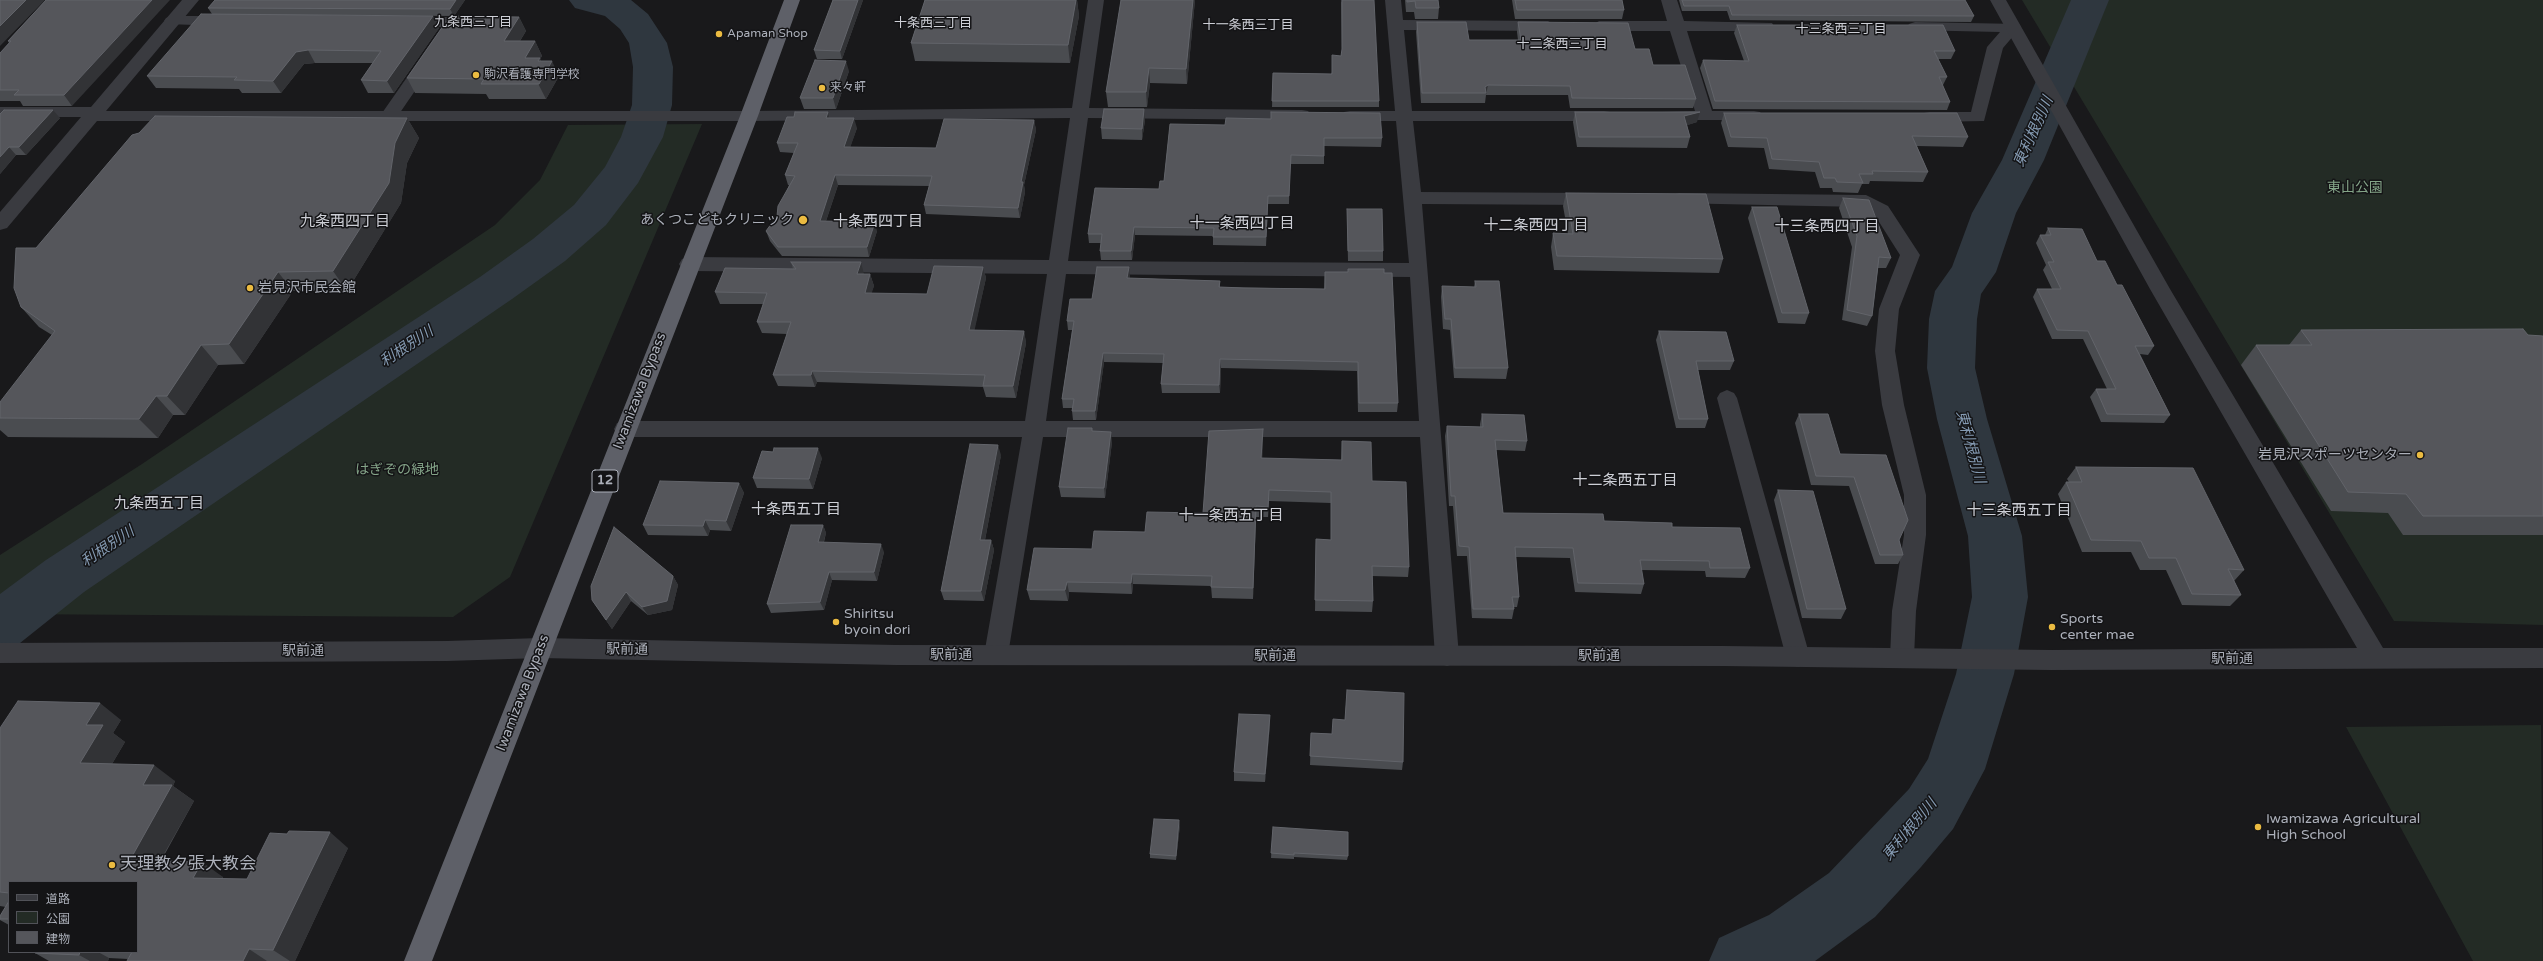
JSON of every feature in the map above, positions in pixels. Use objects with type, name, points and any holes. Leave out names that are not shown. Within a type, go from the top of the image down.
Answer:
[{"type":"highway","name":"Iwamizawa Bypass","points":[[418,961],[689,264],[749,116],[792,0]]},
{"type":"street","points":[[3,217],[95,114],[191,0]]},
{"type":"street","points":[[996,655],[1034,429],[1056,268],[1096,0]]},
{"type":"street","points":[[1393,0],[1419,270],[1447,656]]},
{"type":"street","points":[[1669,0],[1705,116]]},
{"type":"street","points":[[1998,0],[2084,156],[2376,659]]},
{"type":"street","points":[[172,21],[243,22]]},
{"type":"street","points":[[390,116],[454,22],[392,22]]},
{"type":"street","points":[[1396,25],[1778,26]]},
{"type":"street","points":[[1895,27],[2013,27]]},
{"type":"street","points":[[1915,117],[1978,117],[1995,47],[2013,27]]},
{"type":"street","points":[[0,112],[390,116],[749,116],[1080,113],[1326,116],[1618,116]]},
{"type":"street","points":[[1650,116],[1767,116]]},
{"type":"street","points":[[1411,198],[1610,199]]},
{"type":"street","points":[[1657,199],[1866,201],[1881,210],[1910,255],[1889,310],[1885,351],[1893,405],[1915,495],[1914,535],[1904,611],[1911,659]]},
{"type":"street","points":[[689,264],[1419,270]]},
{"type":"street","points":[[1727,398],[1798,657]]},
{"type":"street","points":[[625,429],[1430,429]]},
{"type":"street","name":"駅前通","points":[[0,653],[447,651],[540,648],[996,655],[1798,657],[2051,660],[2543,658]]},
{"type":"green space","name":"東山公園","points":[[2022,0],[2543,0],[2543,625],[2394,621]]},
{"type":"green space","name":"はぎぞの緑地","points":[[702,124],[510,577],[453,617],[0,614],[0,555],[142,464],[495,225],[540,180],[568,125]]},
{"type":"green space","points":[[2541,725],[2543,961],[2473,961],[2346,727]]},
{"type":"building","points":[[0,0],[26,0],[0,26]]},
{"type":"building","points":[[46,0],[152,0],[64,95],[14,95],[19,90],[0,90],[0,53],[11,41],[8,41]]},
{"type":"building","points":[[215,0],[456,0],[450,9],[208,8]]},
{"type":"building","points":[[833,0],[858,0],[840,51],[814,50]]},
{"type":"building","points":[[925,0],[1076,0],[1068,45],[911,43]]},
{"type":"building","points":[[1121,0],[1193,0],[1186,69],[1149,68],[1146,92],[1106,92]]},
{"type":"building","points":[[1342,0],[1374,0],[1379,101],[1272,101],[1273,73],[1332,74],[1332,55],[1341,56],[1342,49]]},
{"type":"building","points":[[1407,0],[1438,0],[1439,8],[1416,8],[1415,1],[1407,2]]},
{"type":"building","points":[[1515,0],[1622,0],[1624,10],[1517,10]]},
{"type":"building","points":[[1682,0],[1965,0],[1974,16],[1732,15],[1729,6],[1684,6]]},
{"type":"building","points":[[201,14],[433,16],[387,81],[361,80],[381,51],[308,50],[296,52],[273,81],[234,80],[237,77],[147,76]]},
{"type":"building","points":[[450,16],[519,17],[504,41],[535,41],[525,58],[540,58],[538,61],[552,61],[539,84],[481,84],[484,79],[407,78]]},
{"type":"building","points":[[1417,22],[1466,22],[1469,40],[1521,40],[1518,22],[1628,23],[1635,49],[1649,49],[1653,65],[1685,65],[1696,99],[1572,98],[1570,86],[1488,85],[1485,87],[1486,93],[1422,93]]},
{"type":"building","points":[[1737,25],[1943,25],[1955,51],[1934,51],[1947,77],[1939,77],[1950,102],[1715,101],[1703,60],[1749,61]]},
{"type":"building","points":[[815,60],[846,61],[833,98],[800,98]]},
{"type":"building","points":[[1104,109],[1144,109],[1142,129],[1101,128]]},
{"type":"building","points":[[4,110],[53,110],[19,147],[9,147],[0,157],[0,114]]},
{"type":"building","points":[[795,112],[828,112],[826,118],[854,118],[844,147],[936,148],[944,119],[1034,120],[1021,182],[1023,182],[1018,208],[924,205],[932,176],[835,175],[820,221],[875,222],[867,247],[778,247],[766,231],[777,216],[778,206],[795,176],[785,175],[798,143],[777,143],[787,117],[794,117]]},
{"type":"building","points":[[1271,112],[1380,113],[1382,138],[1324,138],[1324,156],[1291,155],[1289,196],[1268,196],[1266,237],[1213,237],[1214,228],[1134,227],[1131,251],[1100,251],[1102,234],[1088,234],[1095,188],[1159,189],[1160,181],[1164,181],[1170,124],[1225,125],[1226,118],[1271,119]]},
{"type":"building","points":[[1575,112],[1700,112],[1684,116],[1690,137],[1579,137]]},
{"type":"building","points":[[1724,113],[1957,113],[1968,137],[1912,136],[1928,172],[1872,171],[1873,174],[1859,174],[1863,183],[1837,182],[1835,178],[1824,178],[1819,162],[1772,159],[1767,138],[1731,137]]},
{"type":"building","name":"岩見沢市民会館","points":[[155,116],[407,118],[395,143],[389,183],[333,271],[278,272],[229,344],[201,345],[167,396],[156,396],[139,419],[0,418],[0,402],[55,331],[21,307],[14,288],[16,248],[36,248],[132,135],[139,133]]},
{"type":"building","points":[[1566,193],[1706,194],[1723,259],[1557,256],[1553,233],[1573,234]]},
{"type":"building","points":[[1843,198],[1869,200],[1891,258],[1879,257],[1872,316],[1847,310],[1857,236]]},
{"type":"building","points":[[1752,207],[1777,207],[1809,313],[1782,313]]},
{"type":"building","points":[[1347,209],[1382,209],[1383,251],[1348,251]]},
{"type":"building","points":[[2048,228],[2082,229],[2097,261],[2105,261],[2117,285],[2122,285],[2154,346],[2135,346],[2170,415],[2107,414],[2096,389],[2116,389],[2088,331],[2057,330],[2037,289],[2061,289],[2048,262],[2054,262],[2040,235],[2051,235]]},
{"type":"building","points":[[791,262],[861,262],[857,274],[870,274],[865,293],[927,294],[934,266],[983,267],[969,330],[1024,331],[1013,386],[983,386],[985,375],[812,371],[811,375],[773,375],[791,322],[757,322],[767,293],[715,292],[725,268],[796,269]]},
{"type":"building","points":[[1097,267],[1129,267],[1127,278],[1220,281],[1219,287],[1325,289],[1325,272],[1348,272],[1348,269],[1384,269],[1384,273],[1392,273],[1398,403],[1359,403],[1358,362],[1220,359],[1219,385],[1161,384],[1164,354],[1103,353],[1095,411],[1072,411],[1074,399],[1062,399],[1074,321],[1067,321],[1070,299],[1092,299]]},
{"type":"building","points":[[1475,281],[1499,281],[1508,368],[1455,368],[1451,319],[1445,319],[1442,286],[1476,287]]},
{"type":"building","name":"岩見沢スポーツセンター","points":[[2523,329],[2528,335],[2543,336],[2543,516],[2423,516],[2406,494],[2348,492],[2256,345],[2312,345],[2301,330]]},
{"type":"building","points":[[1659,331],[1726,332],[1734,361],[1696,361],[1708,419],[1679,419]]},
{"type":"building","points":[[1482,414],[1524,415],[1527,441],[1495,440],[1503,513],[1603,514],[1604,521],[1672,523],[1672,527],[1740,528],[1750,568],[1710,568],[1709,561],[1640,560],[1644,584],[1578,583],[1573,548],[1515,547],[1519,597],[1512,597],[1514,609],[1473,609],[1469,547],[1459,546],[1455,496],[1451,496],[1447,426],[1483,427]]},
{"type":"building","points":[[1799,414],[1828,414],[1840,454],[1886,455],[1908,520],[1899,540],[1903,555],[1880,555],[1854,477],[1816,476]]},
{"type":"building","points":[[1068,428],[1092,428],[1092,431],[1111,432],[1104,488],[1059,487]]},
{"type":"building","points":[[1263,429],[1261,458],[1342,460],[1342,441],[1371,442],[1372,481],[1406,482],[1409,567],[1372,566],[1373,601],[1315,600],[1316,539],[1331,540],[1331,492],[1269,490],[1268,507],[1256,506],[1253,588],[1211,587],[1212,576],[1132,574],[1131,583],[1067,582],[1065,590],[1027,590],[1034,548],[1092,549],[1094,531],[1145,532],[1147,512],[1203,513],[1209,431]]},
{"type":"building","points":[[970,444],[998,445],[980,540],[991,540],[981,591],[941,591]]},
{"type":"building","points":[[774,448],[818,448],[809,479],[753,478],[762,451],[773,452]]},
{"type":"building","points":[[2076,467],[2193,468],[2244,570],[2228,569],[2241,595],[2192,594],[2176,558],[2149,558],[2141,541],[2091,540],[2066,482],[2082,482]]},
{"type":"building","points":[[660,481],[739,483],[726,521],[705,520],[703,526],[643,525]]},
{"type":"building","points":[[1778,490],[1813,491],[1846,609],[1807,609]]},
{"type":"building","points":[[791,525],[823,525],[818,542],[881,544],[874,572],[829,572],[820,602],[767,604]]},
{"type":"building","points":[[614,527],[673,576],[667,601],[642,607],[626,592],[606,620],[592,600],[591,586]]},
{"type":"building","points":[[1347,690],[1404,693],[1403,762],[1310,756],[1311,733],[1332,734],[1333,719],[1345,720]]},
{"type":"building","points":[[18,701],[100,703],[86,725],[103,725],[80,763],[154,765],[143,785],[172,785],[130,860],[202,862],[193,878],[247,879],[270,833],[287,834],[289,831],[330,832],[273,950],[249,949],[243,961],[127,961],[131,953],[138,953],[138,881],[8,881],[8,893],[0,892],[0,728]]},
{"type":"building","points":[[1239,714],[1270,715],[1265,774],[1234,772]]},
{"type":"building","points":[[1154,819],[1179,820],[1176,856],[1150,854]]},
{"type":"building","points":[[1273,827],[1348,832],[1348,856],[1271,853]]},
{"type":"building","points":[[8,903],[8,919],[0,919],[0,916]]},
{"type":"building","points":[[35,953],[80,953],[79,955]]},
{"type":"waterway","name":"利根別川","points":[[0,626],[65,576],[496,288],[549,250],[590,215],[623,173],[642,137],[652,105],[653,67],[648,43],[634,22],[618,8],[588,0]]},
{"type":"waterway","name":"東利根別川","points":[[1742,961],[1792,938],[1852,895],[1899,846],[1931,809],[1955,769],[1969,719],[1985,674],[2000,597],[1995,536],[1962,419],[1951,368],[1953,319],[1958,291],[1973,272],[1994,213],[2023,160],[2090,0]]},
{"type":"place","name":"Apaman Shop","points":[[719,34]]},
{"type":"place","name":"駒沢看護専門学校","points":[[476,75]]},
{"type":"place","name":"来々軒","points":[[822,88]]},
{"type":"place","name":"あくつこどもクリニック","points":[[803,220]]},
{"type":"place","name":"岩見沢市民会館","points":[[250,288]]},
{"type":"place","name":"岩見沢スポーツセンター","points":[[2420,455]]},
{"type":"place","name":"Shiritsu byoin dori","points":[[836,622]]},
{"type":"place","name":"Sports center mae","points":[[2052,627]]},
{"type":"place","name":"Iwamizawa Agricultural High School","points":[[2258,827]]},
{"type":"place","name":"天理教夕張大教会","points":[[112,865]]},
{"type":"district","name":"九条西三丁目","points":[[473,23]]},
{"type":"district","name":"十条西三丁目","points":[[933,24]]},
{"type":"district","name":"十一条西三丁目","points":[[1248,26]]},
{"type":"district","name":"十三条西三丁目","points":[[1841,30]]},
{"type":"district","name":"十二条西三丁目","points":[[1562,45]]},
{"type":"district","name":"九条西四丁目","points":[[345,222]]},
{"type":"district","name":"十条西四丁目","points":[[878,222]]},
{"type":"district","name":"十一条西四丁目","points":[[1242,224]]},
{"type":"district","name":"十二条西四丁目","points":[[1536,226]]},
{"type":"district","name":"十三条西四丁目","points":[[1827,227]]},
{"type":"district","name":"十二条西五丁目","points":[[1625,481]]},
{"type":"district","name":"九条西五丁目","points":[[159,504]]},
{"type":"district","name":"十条西五丁目","points":[[796,510]]},
{"type":"district","name":"十三条西五丁目","points":[[2019,511]]},
{"type":"district","name":"十一条西五丁目","points":[[1231,516]]}]
